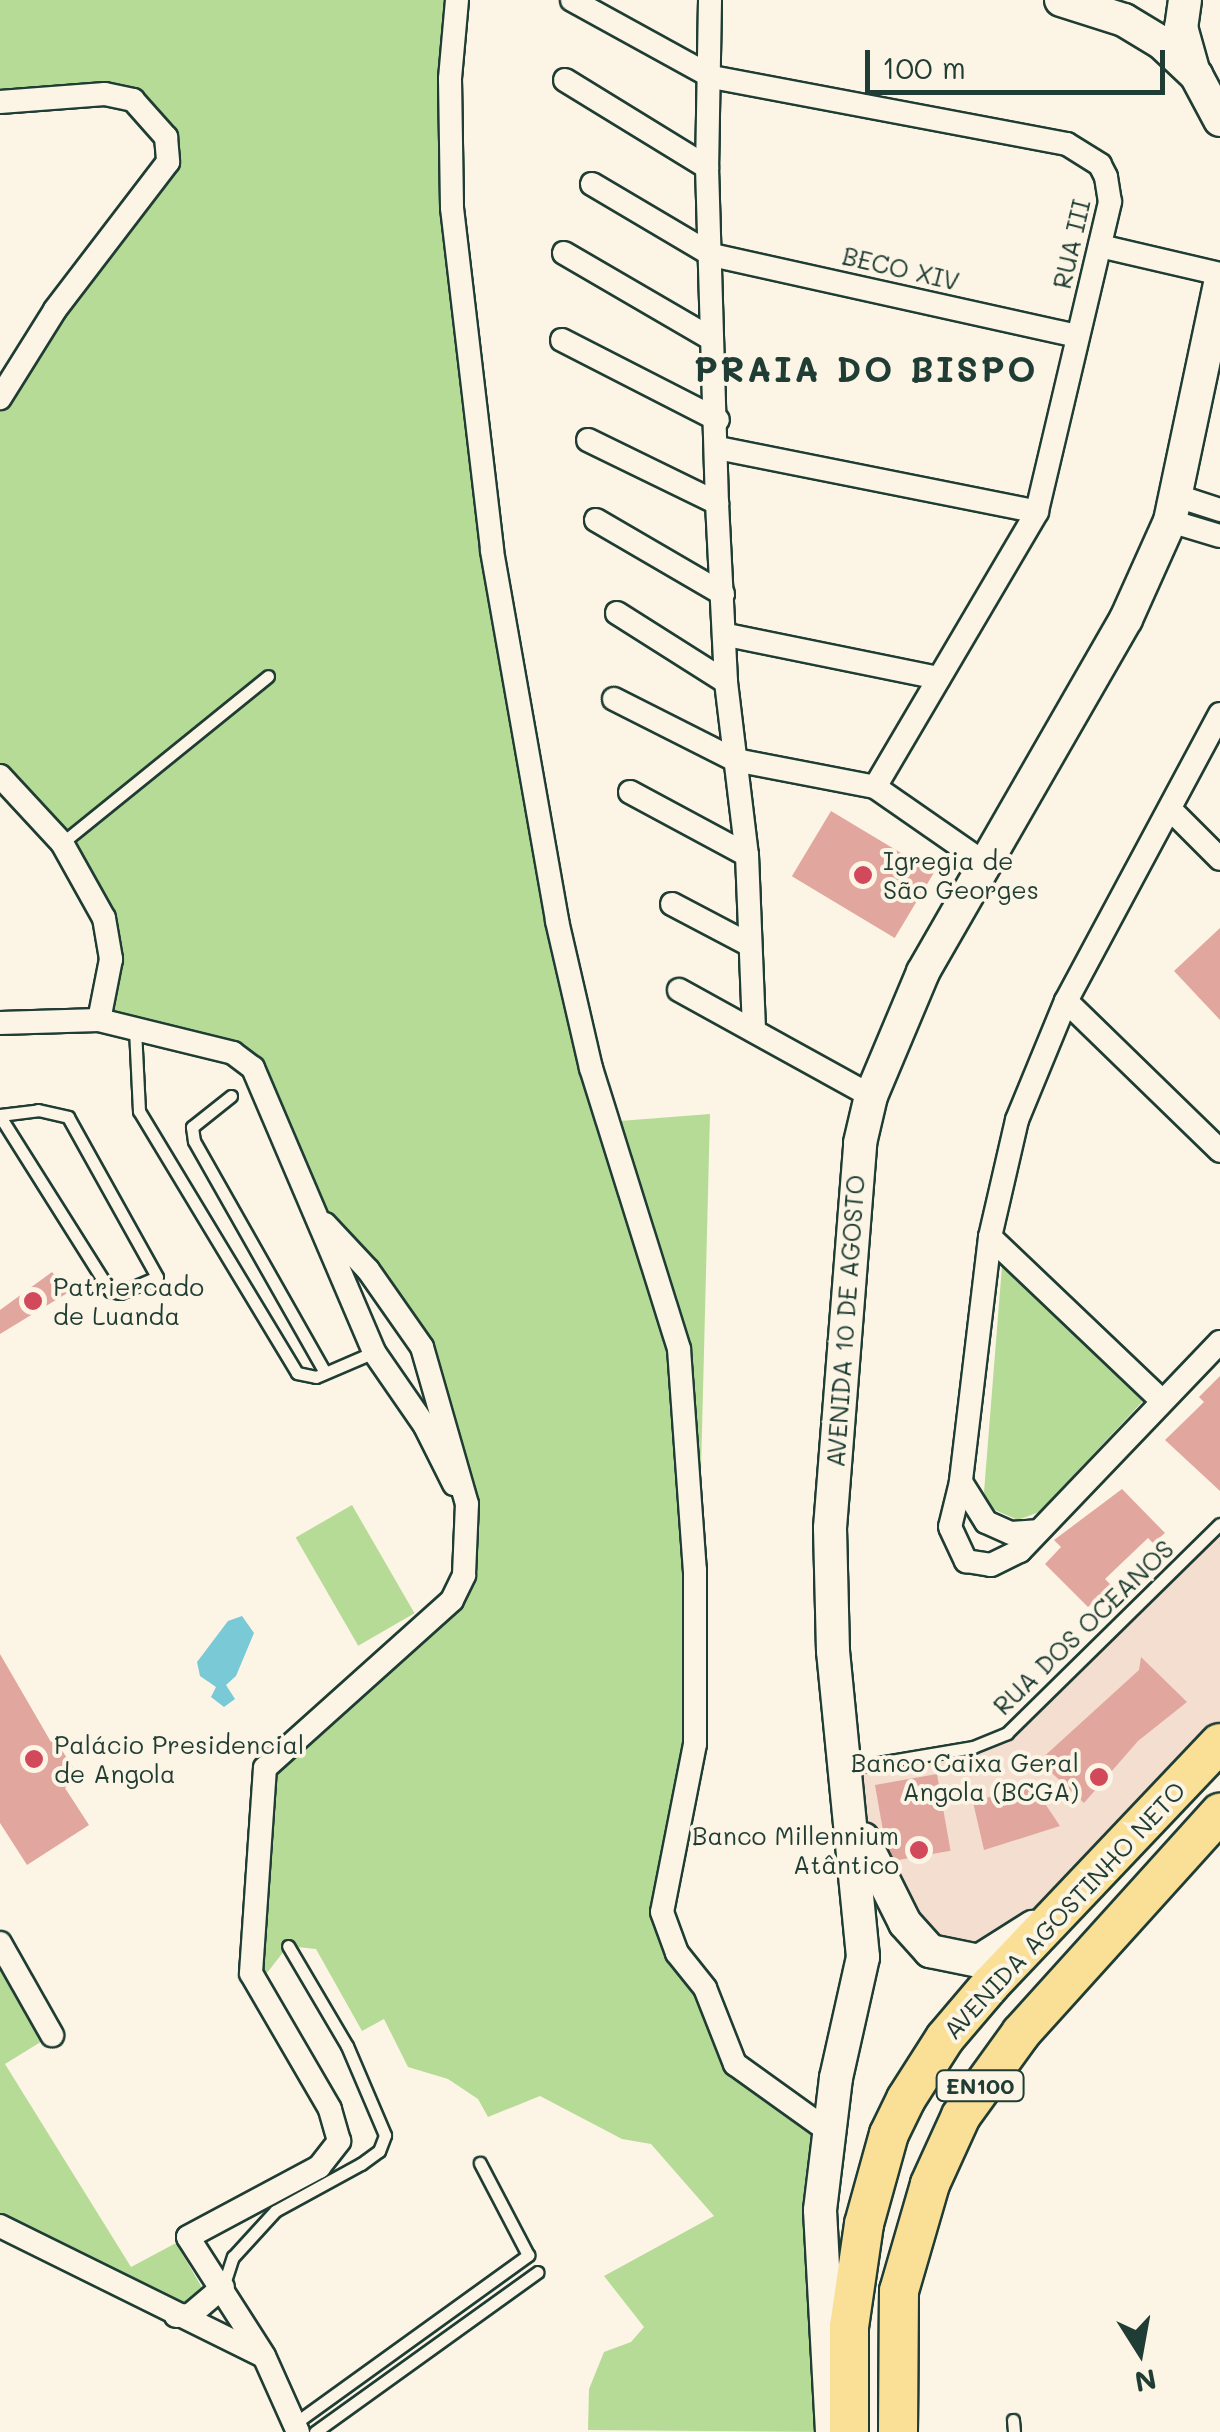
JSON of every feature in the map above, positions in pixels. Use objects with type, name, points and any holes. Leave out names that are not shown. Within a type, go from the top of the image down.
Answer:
[{"type":"main road","name":"AVENIDA AGOSTINHO NETO","points":[[849,2432],[855,2276],[889,2134],[944,2038],[1057,1911],[1220,1743]]},
{"type":"main road","name":"AVENIDA AGOSTINHO NETO","points":[[898,2432],[899,2290],[930,2184],[954,2128],[1020,2033],[1220,1813]]},
{"type":"street","points":[[457,0],[450,79],[452,208],[492,551],[557,921],[591,1068],[679,1349],[695,1570],[696,1744],[662,1912],[677,1953],[705,1988],[735,2064],[828,2130]]},
{"type":"street","name":"RUA III","points":[[572,0],[712,77],[1067,144],[1100,165],[1110,187],[1100,246],[1037,512],[875,787]]},
{"type":"street","points":[[710,0],[712,77],[707,167],[718,420],[717,503],[727,635],[726,682],[747,855],[754,1026]]},
{"type":"street","points":[[1061,0],[1124,20],[1162,42],[1220,98]]},
{"type":"street","points":[[1185,0],[1180,27],[1196,75],[1220,120]]},
{"type":"street","points":[[565,80],[707,167]]},
{"type":"street","points":[[0,102],[105,94],[133,100],[166,137],[168,162],[55,310],[0,398]]},
{"type":"street","name":"BECO XIV","points":[[592,184],[712,254],[1078,336]]},
{"type":"street","points":[[1100,246],[1220,274]]},
{"type":"street","points":[[564,253],[712,339]]},
{"type":"street","name":"AVENIDA 10 DE AGOSTO","points":[[832,2432],[820,2264],[828,2130],[863,1957],[849,1768],[833,1651],[830,1528],[854,1190],[870,1096],[923,972],[1118,634],[1173,509],[1220,284]]},
{"type":"street","points":[[562,340],[718,420]]},
{"type":"street","points":[[588,440],[717,503]]},
{"type":"street","points":[[718,448],[1037,512]]},
{"type":"street","points":[[1173,509],[1220,510]]},
{"type":"street","points":[[1173,509],[1220,536]]},
{"type":"street","points":[[596,520],[724,594]]},
{"type":"street","points":[[617,613],[726,682]]},
{"type":"street","points":[[727,635],[939,678]]},
{"type":"street","points":[[614,699],[735,760],[875,787],[983,862]]},
{"type":"street","points":[[1220,714],[1066,1001],[1031,1077],[990,1237],[962,1482],[950,1527],[966,1561],[1004,1562],[1220,1342]]},
{"type":"street","points":[[0,776],[62,843],[104,918],[111,960],[99,1020]]},
{"type":"street","points":[[630,792],[747,855]]},
{"type":"street","points":[[1171,810],[1220,859]]},
{"type":"street","points":[[672,904],[750,945]]},
{"type":"street","points":[[679,990],[754,1026],[870,1096]]},
{"type":"street","points":[[1066,1001],[1220,1150]]},
{"type":"street","points":[[0,1023],[99,1020],[233,1053],[253,1068],[325,1224],[374,1352],[467,1504]]},
{"type":"street","points":[[302,2429],[264,2356],[188,2237],[320,2166],[339,2141],[330,2109],[251,1973],[265,1768],[452,1600],[464,1575],[467,1504],[437,1385],[415,1335],[325,1224]]},
{"type":"street","points":[[990,1237],[1161,1400]]},
{"type":"street","points":[[374,1352],[415,1335]]},
{"type":"street","points":[[409,1407],[437,1385]]},
{"type":"street","points":[[962,1482],[986,1522],[1011,1532],[1037,1531]]},
{"type":"street","points":[[854,1820],[905,1923],[930,1951],[979,1961],[1057,1911]]},
{"type":"street","points":[[0,1944],[52,2035]]},
{"type":"street","points":[[0,2226],[264,2356]]},
{"type":"street","points":[[176,2316],[190,2315],[223,2287]]},
{"type":"lane","points":[[62,843],[268,676]]},
{"type":"lane","points":[[135,1029],[139,1110],[296,1373],[303,1378],[325,1373],[374,1352]]},
{"type":"lane","points":[[231,1096],[192,1127],[194,1141],[325,1373]]},
{"type":"lane","points":[[38,1110],[68,1117],[157,1277],[120,1293],[110,1291],[0,1116],[38,1110]]},
{"type":"lane","name":"RUA DOS OCEANOS","points":[[849,1768],[954,1752],[1007,1733],[1220,1524]]},
{"type":"lane","points":[[223,2287],[233,2257],[275,2211],[361,2164],[378,2151],[385,2135],[347,2046],[288,1946]]},
{"type":"lane","points":[[302,2429],[528,2255],[480,2163]]},
{"type":"lane","points":[[302,2429],[538,2272]]},
{"type":"shaded area","points":[[1220,1524],[1220,1745],[1005,1947],[930,1951],[854,1820],[849,1768],[936,1755],[1007,1733]]},
{"type":"green space","points":[[0,0],[457,0],[450,79],[492,551],[607,1122],[710,1114],[696,1668],[663,1897],[725,2048],[827,2130],[832,2432],[588,2430],[589,2389],[604,2352],[631,2342],[644,2327],[604,2276],[714,2216],[651,2144],[622,2139],[540,2096],[488,2117],[478,2099],[448,2079],[408,2067],[384,2019],[362,2031],[316,1949],[288,1946],[256,1987],[265,1768],[452,1600],[466,1557],[433,1373],[325,1224],[253,1068],[99,1020],[104,918],[0,776],[0,400],[168,162],[133,100],[0,102]]},
{"type":"green space","points":[[1002,1266],[1011,1266],[1144,1400],[1039,1512],[1018,1520],[990,1508],[984,1492]]},
{"type":"green space","points":[[352,1505],[414,1613],[358,1646],[296,1538]]},
{"type":"green space","points":[[0,1943],[52,2035],[5,2064],[131,2267],[176,2243],[204,2291],[176,2316],[0,2226]]},
{"type":"water","points":[[242,1616],[254,1633],[236,1676],[226,1685],[235,1699],[224,1707],[211,1697],[216,1687],[200,1676],[197,1662],[228,1621]]},
{"type":"building","name":"Igregia de São Georges","points":[[831,811],[934,873],[895,938],[792,876]]},
{"type":"building","points":[[1220,928],[1220,1020],[1174,971]]},
{"type":"building","name":"Patriercado de Luanda","points":[[52,1272],[69,1292],[0,1334],[0,1310]]},
{"type":"building","points":[[1220,1376],[1220,1491],[1165,1440],[1204,1402],[1199,1397]]},
{"type":"building","points":[[1122,1489],[1165,1533],[1153,1543],[1148,1538],[1105,1579],[1112,1586],[1088,1607],[1045,1564],[1061,1547],[1054,1540]]},
{"type":"building","name":"Palácio Presidencial de Angola","points":[[0,1654],[51,1742],[55,1739],[78,1776],[65,1788],[89,1825],[27,1865],[0,1823]]},
{"type":"building","points":[[1141,1657],[1187,1702],[1138,1741],[1084,1803],[1039,1761],[1139,1670]]},
{"type":"building","points":[[937,1774],[951,1851],[889,1862],[875,1785]]},
{"type":"building","points":[[1032,1784],[1060,1826],[984,1850],[973,1802]]},
{"type":"place","name":"Igregia de São Georges","points":[[863,875]]},
{"type":"place","name":"Patriercado de Luanda","points":[[33,1301]]},
{"type":"place","name":"Palácio Presidencial de Angola","points":[[34,1759]]},
{"type":"place","name":"Banco Caixa Geral Angola (BCGA)","points":[[1099,1777]]},
{"type":"place","name":"Banco Millennium Atântico","points":[[919,1850]]},
{"type":"district","name":"PRAIA DO BISPO","points":[[866,368]]}]
